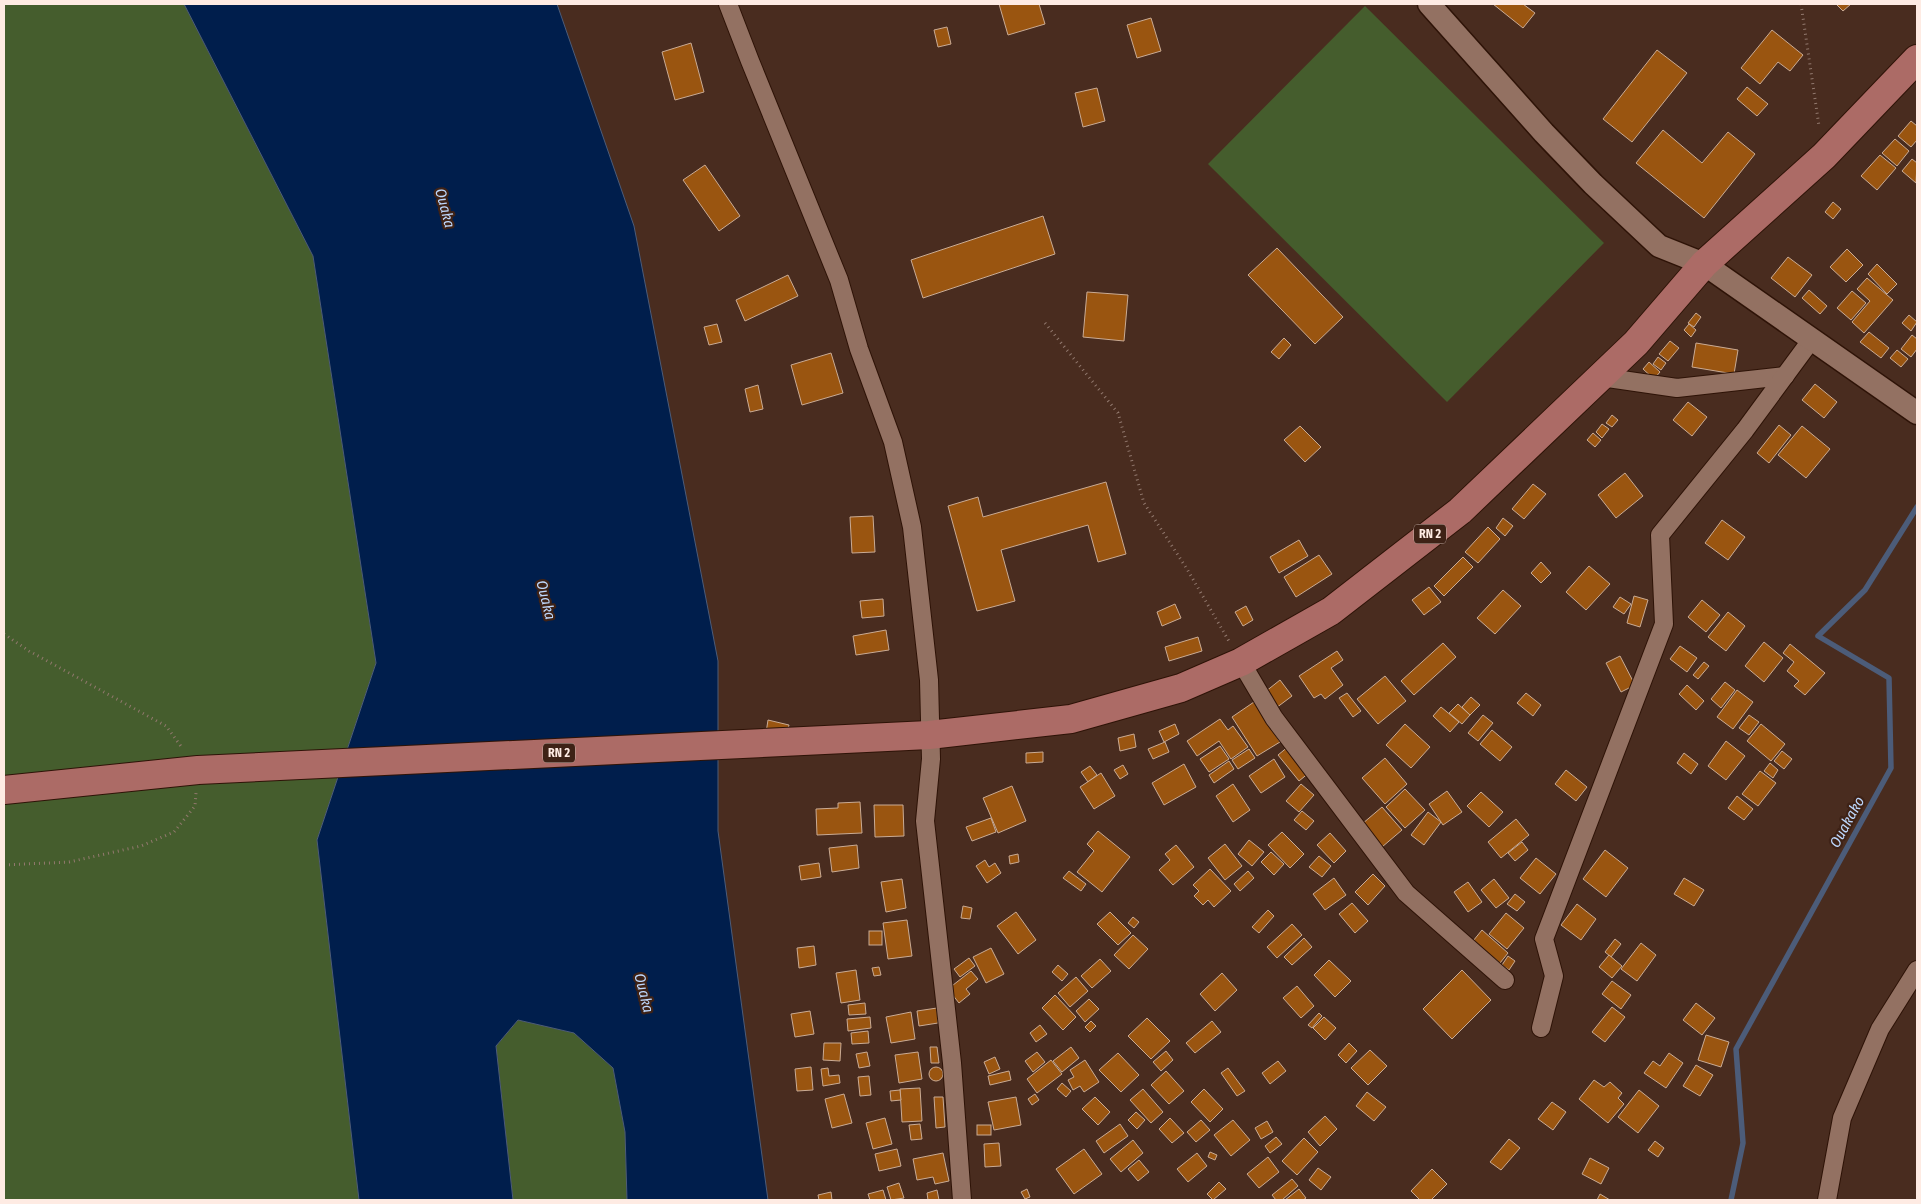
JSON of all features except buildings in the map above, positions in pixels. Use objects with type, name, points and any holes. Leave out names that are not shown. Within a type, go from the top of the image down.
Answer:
[{"type":"main road","name":"RN 2","points":[[4,790],[198,770],[929,736],[1071,719],[1181,688],[1241,662],[1331,611],[1460,511],[1636,343],[1704,264],[1824,156],[1917,60]]},
{"type":"street","points":[[728,4],[840,280],[859,349],[893,442],[912,527],[929,680],[931,759],[925,821],[953,1072],[962,1200]]},
{"type":"street","points":[[1429,4],[1544,134],[1593,184],[1659,246],[1704,264],[1914,411]]},
{"type":"street","points":[[1541,1028],[1554,976],[1544,940],[1664,624],[1660,535],[1745,430],[1812,340]]},
{"type":"street","points":[[1601,377],[1677,388],[1785,376]]},
{"type":"street","points":[[1241,662],[1274,718],[1406,894],[1506,980]]},
{"type":"street","points":[[1827,1200],[1842,1118],[1880,1029],[1917,970]]},
{"type":"path","points":[[1801,4],[1824,156]]},
{"type":"path","points":[[1045,323],[1118,413],[1144,503],[1187,569],[1241,662]]},
{"type":"green space","points":[[4,4],[184,4],[313,256],[376,663],[317,840],[359,1200],[4,1200]]},
{"type":"green space","points":[[1365,6],[1604,243],[1447,402],[1208,164]]},
{"type":"green space","points":[[518,1020],[574,1033],[613,1068],[625,1132],[627,1200],[513,1200],[496,1046]]},
{"type":"water","name":"Ouaka","points":[[184,4],[557,4],[634,226],[718,661],[718,831],[768,1200],[627,1200],[625,1132],[613,1068],[574,1033],[518,1020],[496,1046],[513,1200],[359,1200],[317,840],[376,663],[313,256]]},
{"type":"waterway","name":"Ouakako","points":[[1731,1200],[1743,1143],[1736,1049],[1891,768],[1889,678],[1818,636],[1865,590],[1917,507]]}]
